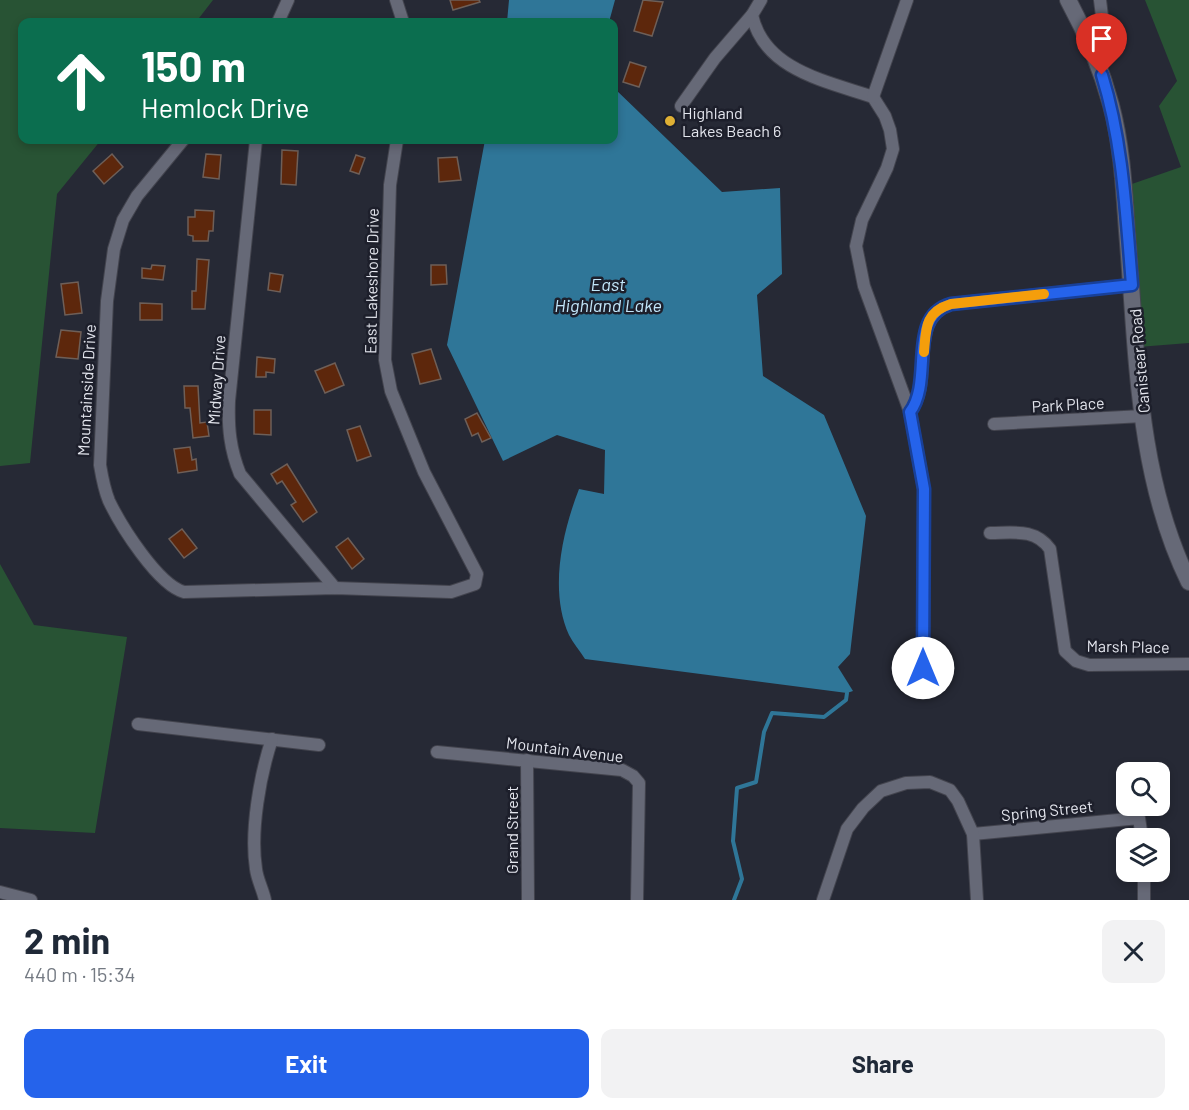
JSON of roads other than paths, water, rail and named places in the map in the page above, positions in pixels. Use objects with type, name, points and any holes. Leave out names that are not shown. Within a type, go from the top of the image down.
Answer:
[{"type":"street","points":[[280,18],[288,0]]},
{"type":"street","points":[[396,0],[402,18]]},
{"type":"street","points":[[681,106],[715,58],[752,15],[760,0]]},
{"type":"street","points":[[873,97],[907,0]]},
{"type":"street","name":"Canistear Road","points":[[1068,0],[1097,60],[1111,106],[1121,156],[1143,417],[1153,480],[1164,522],[1189,582]]},
{"type":"street","points":[[1097,60],[1105,41],[1100,0]]},
{"type":"street","points":[[752,15],[756,30],[766,47],[790,66],[873,97],[891,130],[893,149],[887,168],[862,220],[856,246],[858,265],[910,412],[924,489],[923,668]]},
{"type":"street","name":"Mountainside Drive","points":[[180,144],[137,196],[123,220],[114,249],[107,301],[99,444],[103,484],[120,519],[158,574],[174,589],[184,592],[335,588],[451,592],[475,584]]},
{"type":"street","name":"Midway Drive","points":[[256,144],[229,401],[228,430],[232,454],[240,474],[335,588]]},
{"type":"street","name":"East Lakeshore Drive","points":[[396,144],[390,185],[385,360],[399,413],[424,472],[477,574],[475,584]]},
{"type":"street","points":[[910,412],[917,403],[920,388],[926,329],[931,316],[938,308],[951,304],[1132,285]]},
{"type":"street","name":"Park Place","points":[[994,424],[1143,417]]},
{"type":"street","name":"Marsh Place","points":[[990,533],[1032,533],[1044,540],[1050,549],[1065,651],[1076,661],[1089,665],[1189,664]]},
{"type":"street","points":[[138,724],[319,745]]},
{"type":"street","points":[[265,900],[256,870],[255,846],[263,766],[272,739]]},
{"type":"street","name":"Mountain Avenue","points":[[437,752],[622,770],[633,776],[639,783],[637,900]]},
{"type":"street","name":"Grand Street","points":[[527,760],[528,900]]},
{"type":"street","points":[[823,900],[847,829],[863,807],[881,791],[906,783],[930,782],[950,790],[958,801],[973,834],[977,900]]},
{"type":"street","name":"Spring Street","points":[[973,834],[1139,818],[1140,828]]},
{"type":"street","points":[[1144,882],[1144,900]]},
{"type":"street","points":[[0,892],[31,900]]},
{"type":"water","points":[[509,0],[615,0],[610,18],[507,18]]},
{"type":"water","name":"East Highland Lake","points":[[618,92],[722,192],[780,188],[782,274],[757,295],[763,376],[824,415],[866,516],[850,654],[838,667],[853,691],[847,693],[585,659],[569,635],[563,618],[560,600],[560,562],[567,524],[579,489],[604,494],[605,450],[557,435],[503,461],[447,345],[484,144],[618,144]]},
{"type":"waterway","points":[[734,900],[742,879],[733,841],[737,788],[756,782],[764,732],[772,713],[824,717],[846,700],[847,693]]},
{"type":"place","name":"Highland Lakes Beach 6","points":[[670,121]]}]
